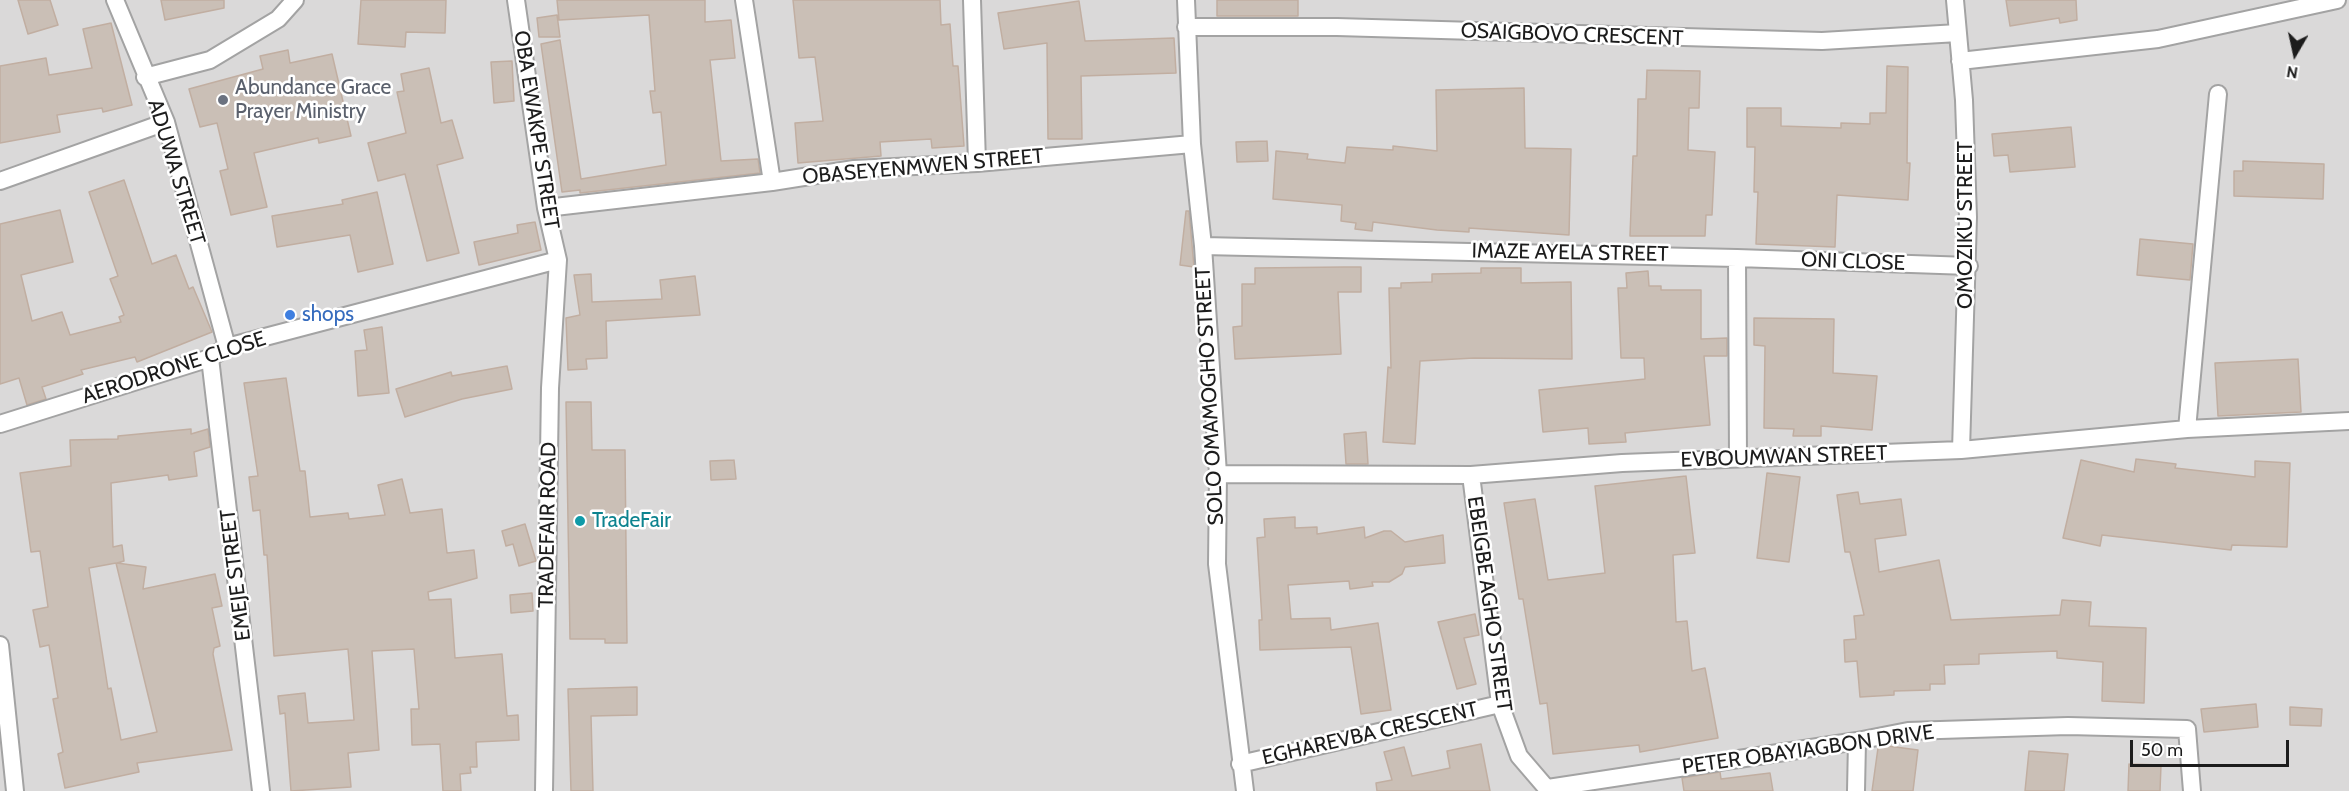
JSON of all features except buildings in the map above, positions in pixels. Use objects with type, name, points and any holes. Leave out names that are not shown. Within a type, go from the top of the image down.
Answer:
[{"type":"street","name":"ADUWA STREET","points":[[115,0],[145,77],[166,122],[227,347]]},
{"type":"street","points":[[145,77],[210,60],[278,19],[295,0]]},
{"type":"street","name":"OBA EWAKPE STREET","points":[[516,0],[546,208],[558,260]]},
{"type":"street","points":[[744,0],[772,182]]},
{"type":"street","points":[[972,0],[977,163]]},
{"type":"street","name":"SOLO OMAMOGHO STREET","points":[[1186,0],[1192,144],[1203,246],[1218,474],[1217,564],[1245,791]]},
{"type":"street","name":"OMOZIKU STREET","points":[[1955,0],[1969,266],[1960,450]]},
{"type":"street","points":[[1960,61],[2158,39],[2337,0]]},
{"type":"street","name":"OSAIGBOVO CRESCENT","points":[[1186,27],[1337,27],[1822,41],[1958,33]]},
{"type":"street","points":[[2187,429],[2217,94]]},
{"type":"street","points":[[0,181],[166,122]]},
{"type":"street","name":"OBASEYENMWEN STREET","points":[[546,208],[772,182],[854,169],[977,163],[1192,144]]},
{"type":"street","name":"IMAZE AYELA STREET","points":[[1203,246],[1737,258]]},
{"type":"street","points":[[1737,258],[1738,458]]},
{"type":"street","name":"ONI CLOSE","points":[[1737,258],[1969,266]]},
{"type":"street","name":"AERODRONE CLOSE","points":[[0,424],[210,358],[227,347],[558,260]]},
{"type":"street","name":"TRADEFAIR ROAD","points":[[544,791],[550,388],[558,260]]},
{"type":"street","name":"EMEJE STREET","points":[[210,358],[261,791]]},
{"type":"street","name":"EVBOUMWAN STREET","points":[[1218,474],[1471,475],[1622,463],[1960,450],[2187,429],[2349,420]]},
{"type":"street","name":"EBEIGBE AGHO STREET","points":[[1471,475],[1500,704],[1519,756],[1548,790]]},
{"type":"street","points":[[0,645],[15,791]]},
{"type":"street","name":"EGHAREVBA CRESCENT","points":[[1240,764],[1500,704]]},
{"type":"street","name":"PETER OBAYIAGBON DRIVE","points":[[1548,790],[1908,731],[2068,726],[2187,729],[2192,791]]},
{"type":"street","points":[[1856,791],[1857,741]]},
{"type":"shaded area","points":[[0,0],[2349,0],[2349,791],[0,791]]},
{"type":"place","name":"Abundance Grace Prayer Ministry","points":[[223,100]]},
{"type":"place","name":"shops","points":[[290,315]]},
{"type":"place","name":"TradeFair","points":[[580,521]]}]
